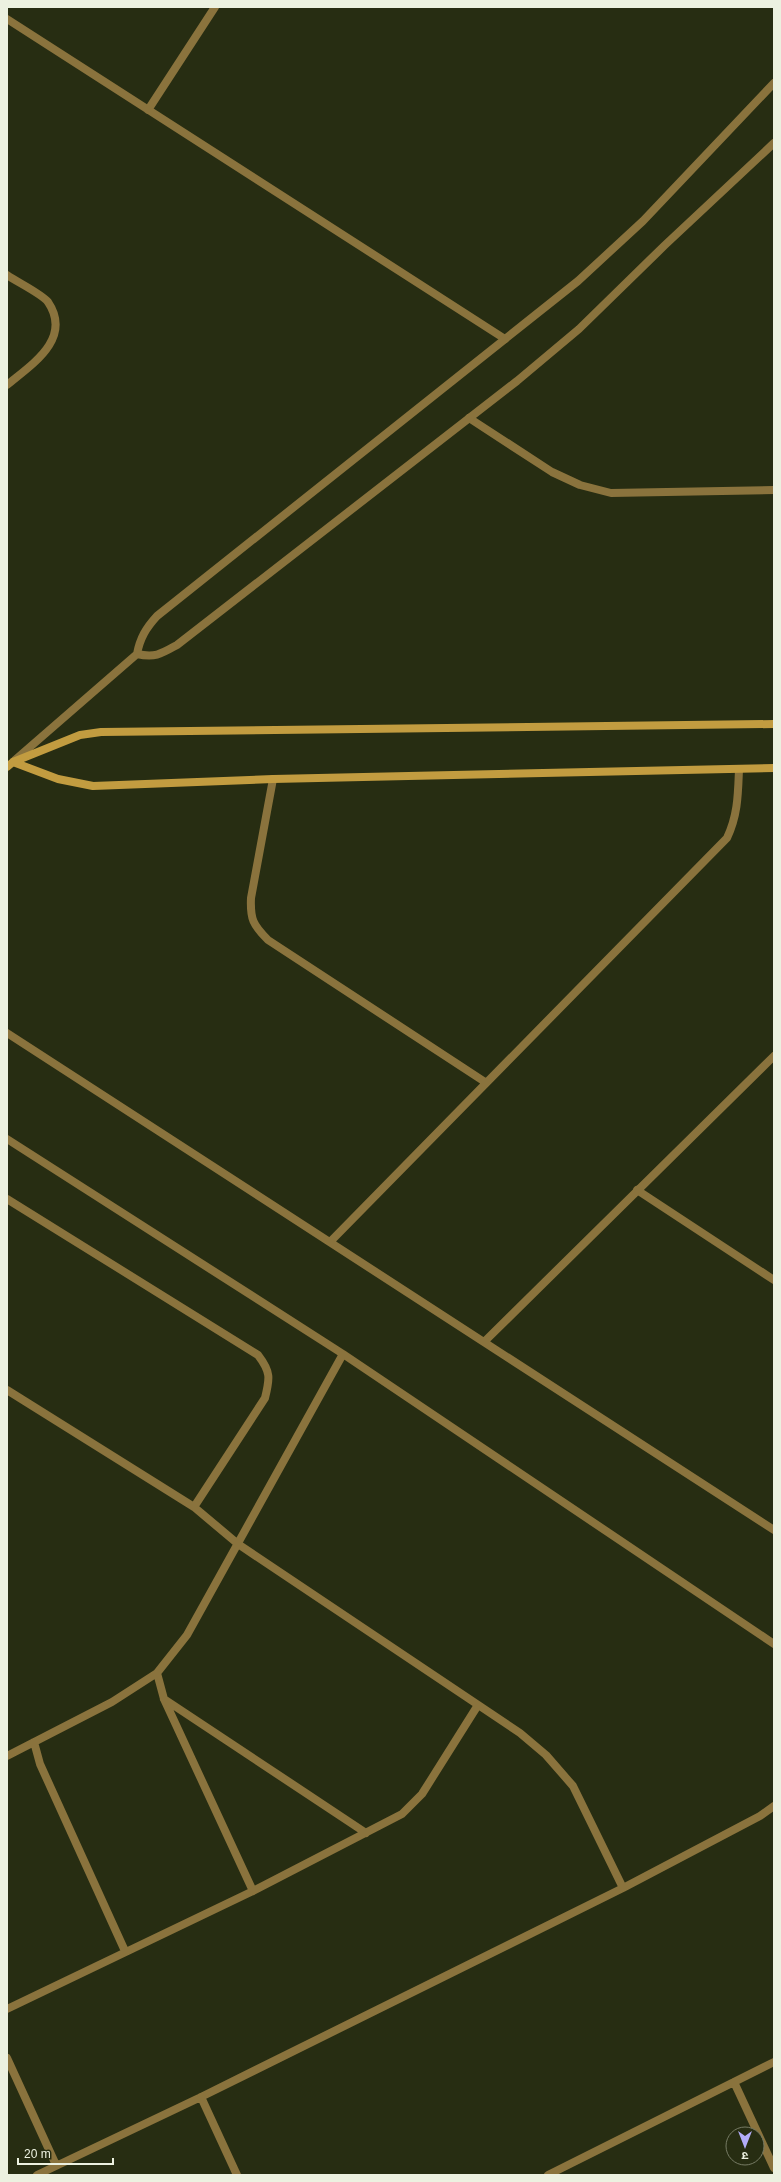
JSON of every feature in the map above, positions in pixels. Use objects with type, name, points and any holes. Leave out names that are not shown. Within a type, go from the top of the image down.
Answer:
[{"type":"main road","points":[[10,764],[80,734],[101,732],[774,724]]},
{"type":"main road","points":[[10,764],[58,779],[93,786],[273,779],[774,768]]},
{"type":"street","points":[[148,110],[215,7]]},
{"type":"street","points":[[7,19],[505,340]]},
{"type":"street","points":[[10,764],[137,654],[140,639],[148,626],[157,616],[578,281],[643,221],[774,82]]},
{"type":"street","points":[[137,654],[150,657],[163,653],[177,645],[469,418],[579,329],[665,245],[774,143]]},
{"type":"street","points":[[7,275],[48,301],[55,317],[55,334],[45,354],[7,385]]},
{"type":"street","points":[[469,418],[552,472],[580,485],[611,493],[774,490]]},
{"type":"street","points":[[330,1242],[485,1082],[727,838],[734,825],[737,812],[739,769]]},
{"type":"street","points":[[273,779],[251,898],[250,915],[257,929],[268,940],[485,1082]]},
{"type":"street","points":[[7,1033],[774,1530]]},
{"type":"street","points":[[484,1342],[774,1056]]},
{"type":"street","points":[[7,1139],[343,1354],[774,1644]]},
{"type":"street","points":[[637,1190],[774,1280]]},
{"type":"street","points":[[7,1199],[258,1355],[267,1367],[269,1381],[265,1398],[194,1507]]},
{"type":"street","points":[[7,1756],[112,1702],[157,1673],[187,1635],[343,1354]]},
{"type":"street","points":[[7,1390],[194,1507],[238,1544],[520,1733],[546,1755],[573,1786],[623,1888]]},
{"type":"street","points":[[157,1673],[164,1699],[253,1891]]},
{"type":"street","points":[[164,1699],[366,1833]]},
{"type":"street","points":[[7,2009],[125,1951],[253,1891],[402,1814],[422,1794],[478,1705]]},
{"type":"street","points":[[34,1742],[40,1764],[125,1951]]},
{"type":"street","points":[[37,2175],[201,2097],[623,1888],[760,1816],[774,1806]]},
{"type":"street","points":[[7,2058],[56,2165]]},
{"type":"street","points":[[548,2175],[774,2062]]},
{"type":"street","points":[[734,2082],[774,2168]]},
{"type":"street","points":[[201,2097],[237,2175]]}]
